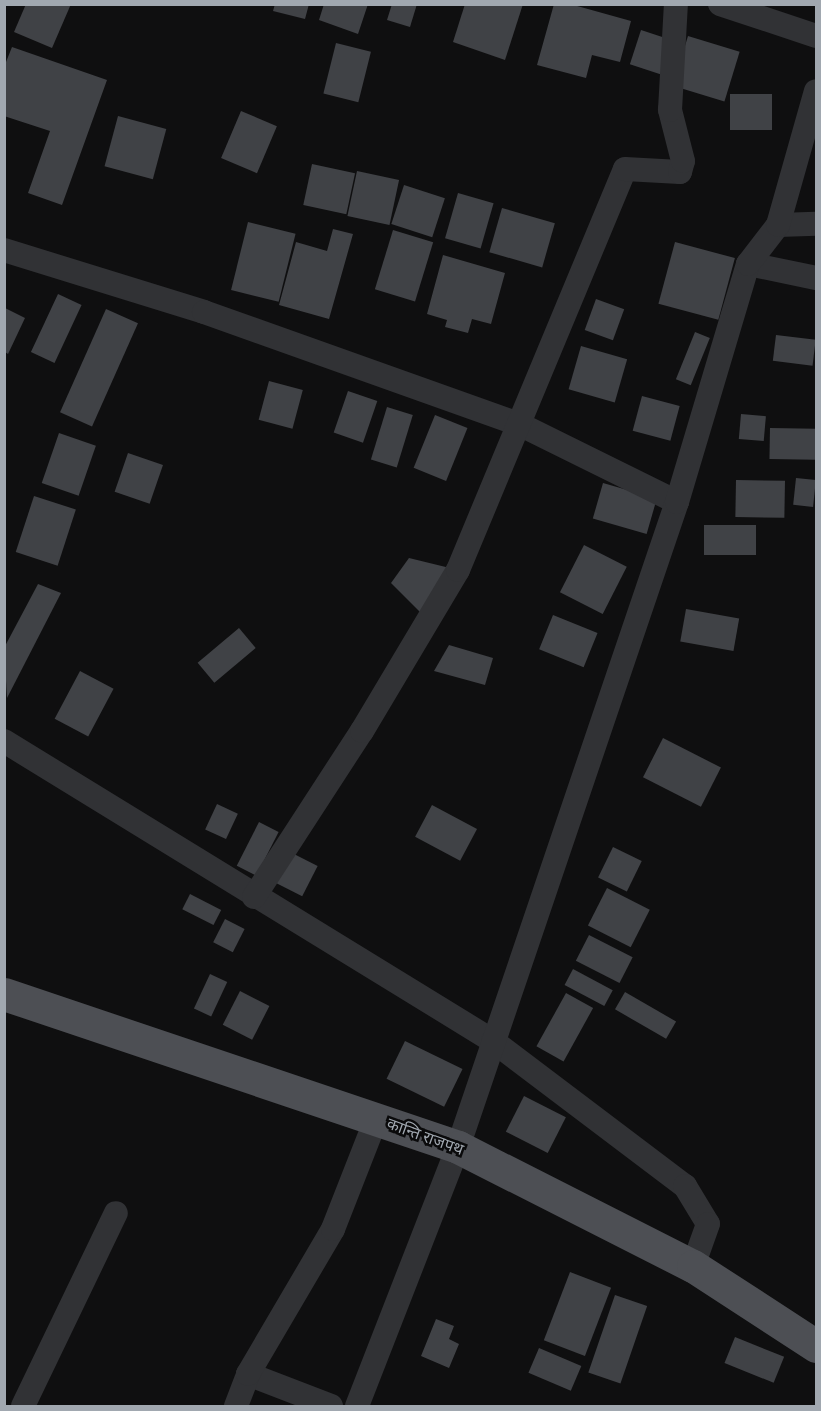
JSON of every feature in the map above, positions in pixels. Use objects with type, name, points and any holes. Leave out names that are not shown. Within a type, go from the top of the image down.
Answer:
[{"type":"main road","name":"कान्ति राजपथ","points":[[4,994],[458,1147],[693,1266],[816,1346]]},
{"type":"street","points":[[254,897],[362,731],[453,580],[625,169],[680,172],[683,161],[670,110],[676,4]]},
{"type":"street","points":[[720,4],[816,36]]},
{"type":"street","points":[[357,1407],[458,1147],[677,502],[748,264],[778,225],[816,91]]},
{"type":"street","points":[[778,225],[816,224]]},
{"type":"street","points":[[4,250],[204,312],[519,424],[677,502]]},
{"type":"street","points":[[748,264],[816,279]]},
{"type":"street","points":[[4,741],[254,897],[493,1041],[685,1186],[708,1224],[693,1266]]},
{"type":"street","points":[[236,1407],[248,1374],[333,1229],[376,1119]]},
{"type":"street","points":[[23,1407],[116,1213]]},
{"type":"street","points":[[248,1374],[331,1407]]},
{"type":"building","points":[[26,4],[71,4],[52,48],[14,32]]},
{"type":"building","points":[[275,4],[309,4],[305,19],[273,11]]},
{"type":"building","points":[[324,4],[368,4],[358,34],[319,20]]},
{"type":"building","points":[[392,4],[417,4],[410,27],[387,20]]},
{"type":"building","points":[[465,4],[523,4],[505,60],[453,42]]},
{"type":"building","points":[[554,4],[570,4],[631,21],[620,62],[592,55],[586,78],[537,65]]},
{"type":"building","points":[[641,30],[671,40],[660,74],[630,64]]},
{"type":"building","points":[[688,36],[740,52],[724,102],[673,86]]},
{"type":"building","points":[[336,43],[371,52],[358,102],[323,93]]},
{"type":"building","points":[[12,47],[107,80],[62,205],[28,193],[50,131],[4,116],[4,67]]},
{"type":"building","points":[[730,94],[772,94],[772,130],[730,130]]},
{"type":"building","points":[[241,111],[277,126],[257,173],[221,158]]},
{"type":"building","points":[[118,116],[166,129],[153,179],[105,166]]},
{"type":"building","points":[[312,164],[355,173],[346,214],[303,205]]},
{"type":"building","points":[[357,171],[399,180],[389,225],[347,216]]},
{"type":"building","points":[[404,185],[445,198],[432,237],[391,224]]},
{"type":"building","points":[[458,193],[494,203],[481,248],[445,238]]},
{"type":"building","points":[[502,208],[555,223],[542,267],[489,252]]},
{"type":"building","points":[[248,222],[296,234],[279,302],[231,290]]},
{"type":"building","points":[[333,229],[353,234],[329,319],[279,305],[296,242],[327,251]]},
{"type":"building","points":[[393,230],[433,242],[415,302],[375,289]]},
{"type":"building","points":[[675,242],[735,258],[718,320],[658,304]]},
{"type":"building","points":[[443,255],[505,273],[491,324],[472,319],[468,333],[445,327],[447,320],[427,314]]},
{"type":"building","points":[[58,294],[82,305],[55,363],[31,352]]},
{"type":"building","points":[[596,299],[624,309],[613,340],[585,330]]},
{"type":"building","points":[[5,308],[25,318],[8,354],[5,352]]},
{"type":"building","points":[[106,309],[138,323],[92,426],[60,412]]},
{"type":"building","points":[[695,332],[710,338],[691,385],[676,379]]},
{"type":"building","points":[[776,335],[816,340],[813,366],[773,361]]},
{"type":"building","points":[[581,346],[627,359],[615,402],[569,389]]},
{"type":"building","points":[[269,381],[303,390],[292,429],[259,420]]},
{"type":"building","points":[[348,391],[377,401],[363,443],[334,433]]},
{"type":"building","points":[[642,396],[680,406],[670,441],[633,431]]},
{"type":"building","points":[[387,407],[413,415],[397,467],[371,460]]},
{"type":"building","points":[[741,414],[766,416],[764,441],[739,439]]},
{"type":"building","points":[[435,415],[467,428],[446,481],[414,468]]},
{"type":"building","points":[[770,428],[816,429],[815,460],[769,459]]},
{"type":"building","points":[[59,433],[96,446],[79,496],[42,483]]},
{"type":"building","points":[[128,453],[163,465],[150,504],[115,492]]},
{"type":"building","points":[[796,478],[816,480],[813,507],[793,505]]},
{"type":"building","points":[[736,480],[785,481],[784,518],[735,517]]},
{"type":"building","points":[[603,483],[657,498],[647,534],[593,519]]},
{"type":"building","points":[[34,496],[76,510],[58,566],[16,552]]},
{"type":"building","points":[[704,525],[756,525],[756,555],[704,555]]},
{"type":"building","points":[[584,545],[627,567],[603,614],[560,592]]},
{"type":"building","points":[[409,558],[458,570],[429,621],[391,583]]},
{"type":"building","points":[[38,584],[61,593],[7,698],[4,648]]},
{"type":"building","points":[[686,609],[739,618],[733,651],[680,641]]},
{"type":"building","points":[[553,615],[598,633],[584,667],[539,649]]},
{"type":"building","points":[[239,628],[256,648],[214,683],[198,663]]},
{"type":"building","points":[[449,645],[493,658],[485,685],[434,671]]},
{"type":"building","points":[[80,671],[114,689],[88,737],[55,719]]},
{"type":"building","points":[[663,738],[721,768],[701,807],[643,777]]},
{"type":"building","points":[[217,804],[238,814],[226,839],[205,829]]},
{"type":"building","points":[[432,805],[477,829],[460,861],[415,837]]},
{"type":"building","points":[[259,822],[279,832],[256,876],[237,866]]},
{"type":"building","points":[[613,847],[642,861],[627,892],[598,878]]},
{"type":"building","points":[[290,852],[318,866],[302,896],[275,882]]},
{"type":"building","points":[[607,888],[650,910],[631,947],[588,925]]},
{"type":"building","points":[[190,894],[221,910],[213,925],[182,909]]},
{"type":"building","points":[[225,919],[245,929],[233,952],[213,942]]},
{"type":"building","points":[[589,935],[633,957],[619,983],[576,961]]},
{"type":"building","points":[[573,969],[613,990],[604,1006],[565,985]]},
{"type":"building","points":[[210,974],[227,982],[211,1016],[194,1008]]},
{"type":"building","points":[[240,991],[269,1006],[252,1040],[223,1025]]},
{"type":"building","points":[[625,992],[676,1022],[666,1039],[615,1009]]},
{"type":"building","points":[[566,993],[593,1008],[564,1061],[536,1046]]},
{"type":"building","points":[[405,1041],[463,1069],[444,1107],[387,1079]]},
{"type":"building","points":[[524,1096],[566,1117],[548,1153],[506,1132]]},
{"type":"building","points":[[570,1272],[611,1288],[585,1356],[544,1340]]},
{"type":"building","points":[[615,1295],[647,1306],[620,1384],[588,1373]]},
{"type":"building","points":[[436,1319],[454,1326],[449,1339],[459,1344],[449,1368],[421,1356]]},
{"type":"building","points":[[735,1337],[784,1357],[774,1383],[725,1363]]},
{"type":"building","points":[[539,1348],[581,1366],[571,1391],[528,1373]]}]
